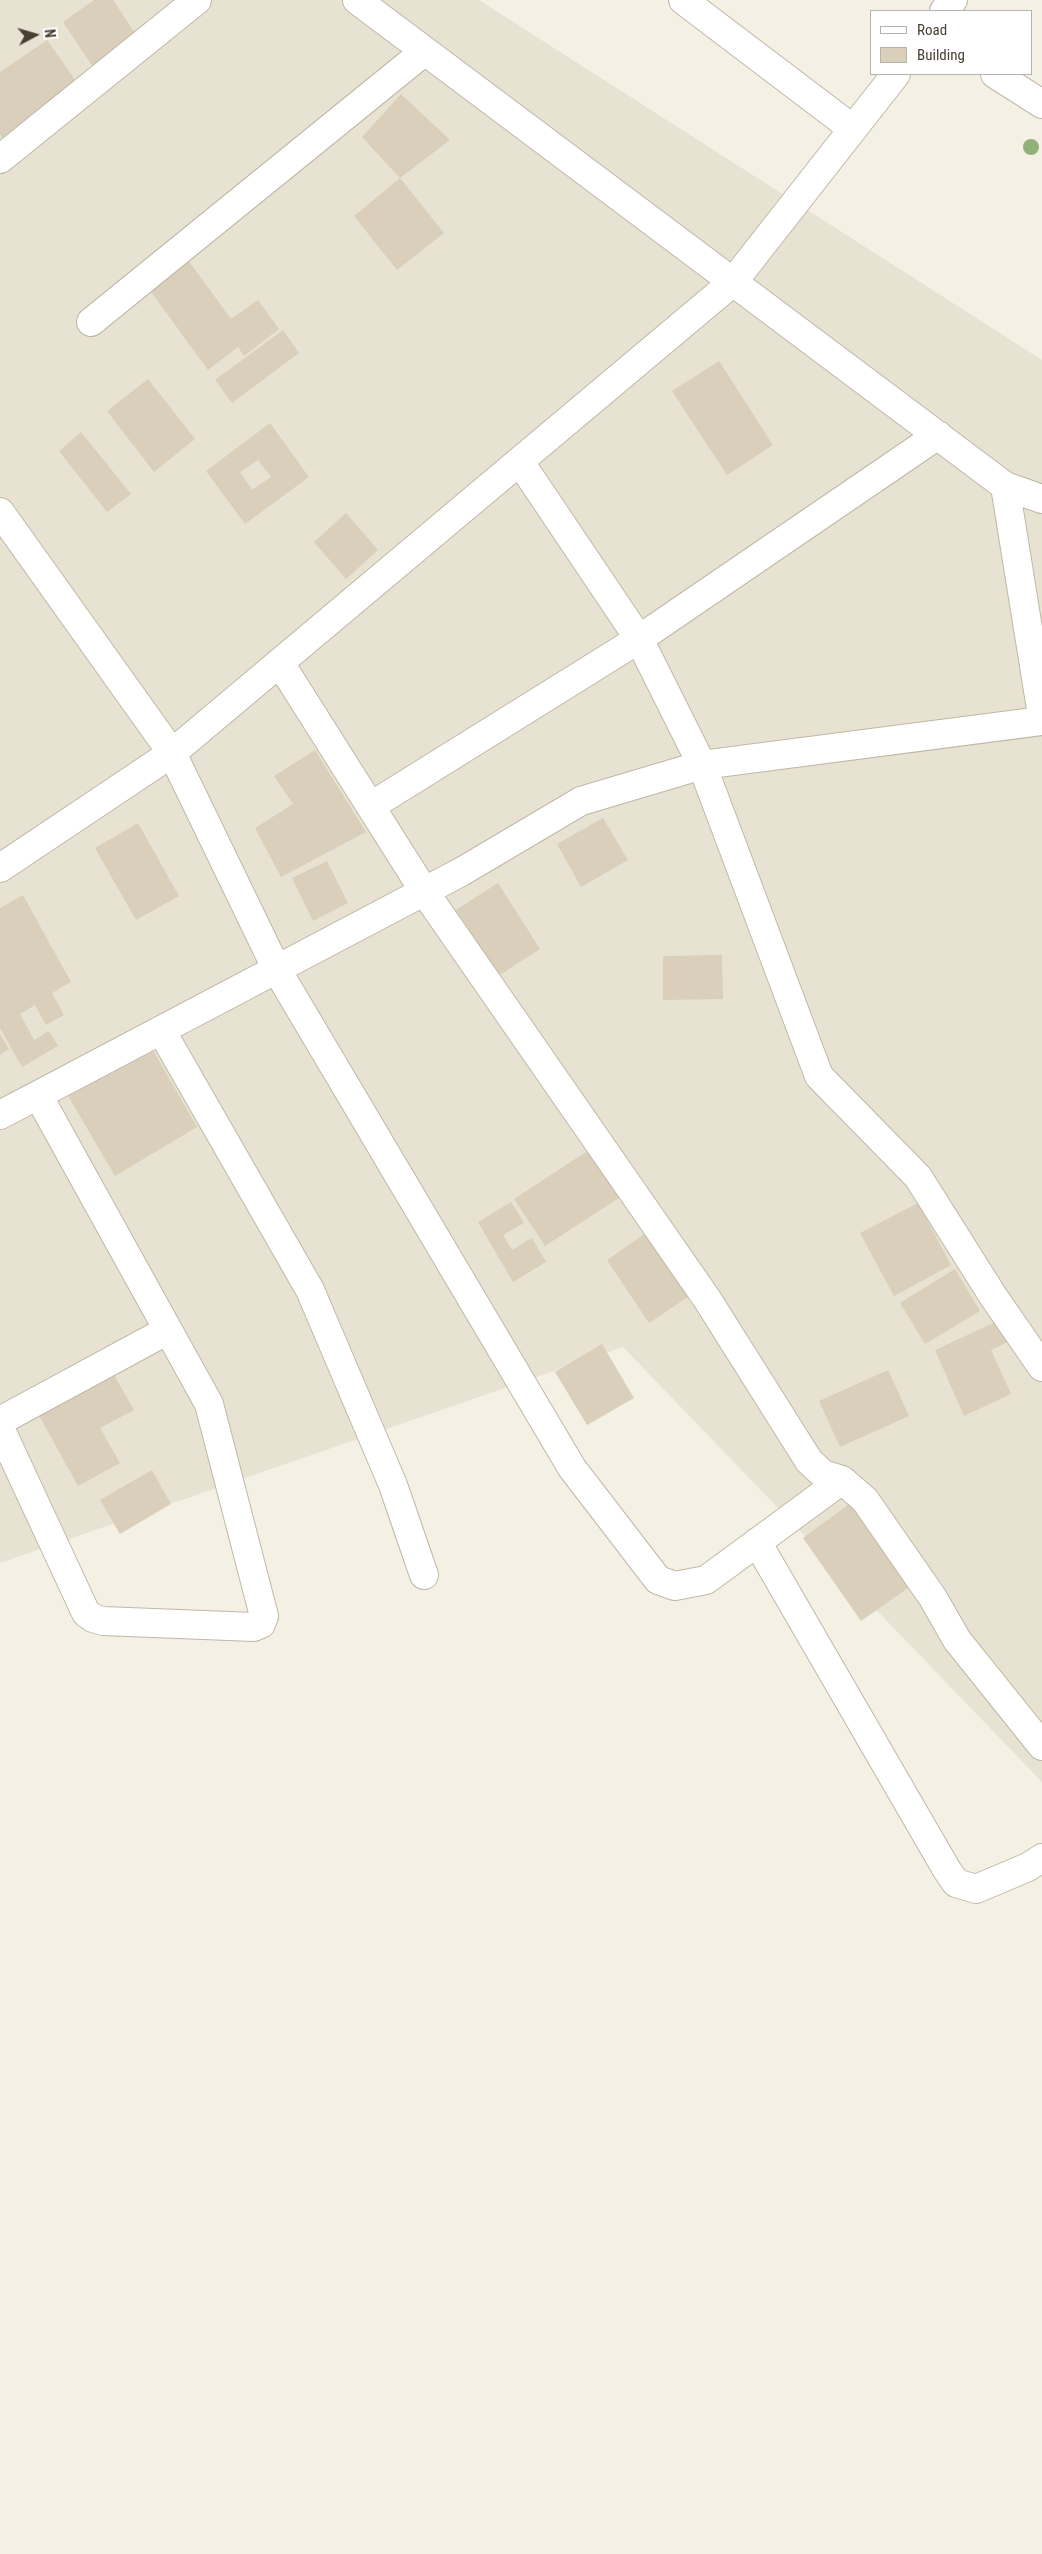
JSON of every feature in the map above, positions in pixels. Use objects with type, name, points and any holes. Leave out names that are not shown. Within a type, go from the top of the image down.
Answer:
[{"type":"street","points":[[0,159],[198,0]]},
{"type":"street","points":[[357,0],[1005,486],[1042,499]]},
{"type":"street","points":[[683,0],[853,130]]},
{"type":"street","points":[[91,322],[425,51]]},
{"type":"street","points":[[0,868],[172,753],[733,282],[895,75]]},
{"type":"street","points":[[997,75],[1042,104]]},
{"type":"street","points":[[371,806],[640,639],[938,435]]},
{"type":"street","points":[[520,462],[640,639],[702,766],[819,1076],[918,1177],[993,1296],[1042,1367]]},
{"type":"street","points":[[1005,486],[1042,715]]},
{"type":"street","points":[[0,512],[172,753],[277,970],[572,1468],[658,1580],[675,1586],[706,1580],[842,1480]]},
{"type":"street","points":[[280,663],[424,891],[707,1299],[809,1461],[823,1474],[842,1480],[865,1500],[934,1598],[957,1640],[1042,1746]]},
{"type":"street","points":[[0,1115],[424,891],[581,802],[702,766],[1042,721]]},
{"type":"street","points":[[161,1030],[310,1290],[393,1485],[424,1575]]},
{"type":"street","points":[[0,1428],[86,1612],[93,1618],[103,1621],[254,1627],[261,1624],[264,1616],[209,1404],[38,1095]]},
{"type":"street","points":[[0,1421],[168,1330]]},
{"type":"street","points":[[757,1542],[956,1883],[976,1889],[1028,1868],[1042,1858]]},
{"type":"shaded area","points":[[0,0],[479,0],[1042,360],[1042,1782],[623,1347],[0,1563]]},
{"type":"building","points":[[94,0],[113,0],[141,42],[97,73],[63,22]]},
{"type":"building","points":[[47,40],[81,88],[4,141],[0,134],[0,72]]},
{"type":"building","points":[[401,94],[450,140],[400,178],[362,137]]},
{"type":"building","points":[[400,178],[444,233],[397,270],[354,216]]},
{"type":"building","points":[[185,256],[231,319],[258,300],[279,329],[244,356],[238,347],[208,370],[146,285]]},
{"type":"building","points":[[283,330],[299,353],[232,403],[215,380]]},
{"type":"building","points":[[719,361],[773,445],[727,475],[672,391]]},
{"type":"building","points":[[148,379],[195,439],[154,472],[107,411]]},
{"type":"building","points":[[270,423],[309,477],[245,524],[206,471]],"holes":[[[258,460],[271,477],[252,490],[240,472]]]},
{"type":"building","points":[[81,432],[131,494],[107,512],[59,451]]},
{"type":"building","points":[[346,513],[378,550],[346,579],[314,542]]},
{"type":"building","points":[[315,750],[366,832],[281,877],[255,828],[293,804],[274,776]]},
{"type":"building","points":[[603,818],[628,860],[581,887],[557,844]]},
{"type":"building","points":[[138,823],[179,896],[136,920],[95,848]]},
{"type":"building","points":[[327,861],[348,903],[313,921],[292,878]]},
{"type":"building","points":[[498,883],[540,949],[498,976],[456,910]]},
{"type":"building","points":[[23,895],[71,982],[52,993],[64,1015],[46,1025],[35,1005],[20,1014],[34,1040],[49,1031],[58,1046],[22,1067],[0,1028],[0,908]]},
{"type":"building","points":[[722,955],[723,999],[663,1000],[663,956]]},
{"type":"building","points":[[0,1034],[9,1049],[0,1055]]},
{"type":"building","points":[[150,1045],[197,1127],[115,1176],[67,1094]]},
{"type":"building","points":[[595,1146],[625,1194],[545,1246],[514,1199]]},
{"type":"building","points":[[511,1202],[524,1223],[503,1235],[512,1250],[532,1238],[546,1262],[513,1282],[478,1222]]},
{"type":"building","points":[[918,1203],[951,1265],[894,1296],[860,1233]]},
{"type":"building","points":[[646,1233],[688,1297],[649,1323],[607,1260]]},
{"type":"building","points":[[955,1269],[980,1311],[925,1344],[900,1303]]},
{"type":"building","points":[[1000,1320],[1010,1341],[991,1350],[1011,1394],[964,1416],[935,1350]]},
{"type":"building","points":[[602,1344],[634,1398],[587,1425],[555,1372]]},
{"type":"building","points":[[110,1368],[134,1410],[100,1428],[120,1463],[78,1486],[36,1410]]},
{"type":"building","points":[[888,1370],[909,1416],[840,1447],[819,1401]]},
{"type":"building","points":[[152,1470],[171,1504],[120,1534],[100,1500]]},
{"type":"building","points":[[856,1499],[915,1583],[861,1621],[803,1538]]}]
